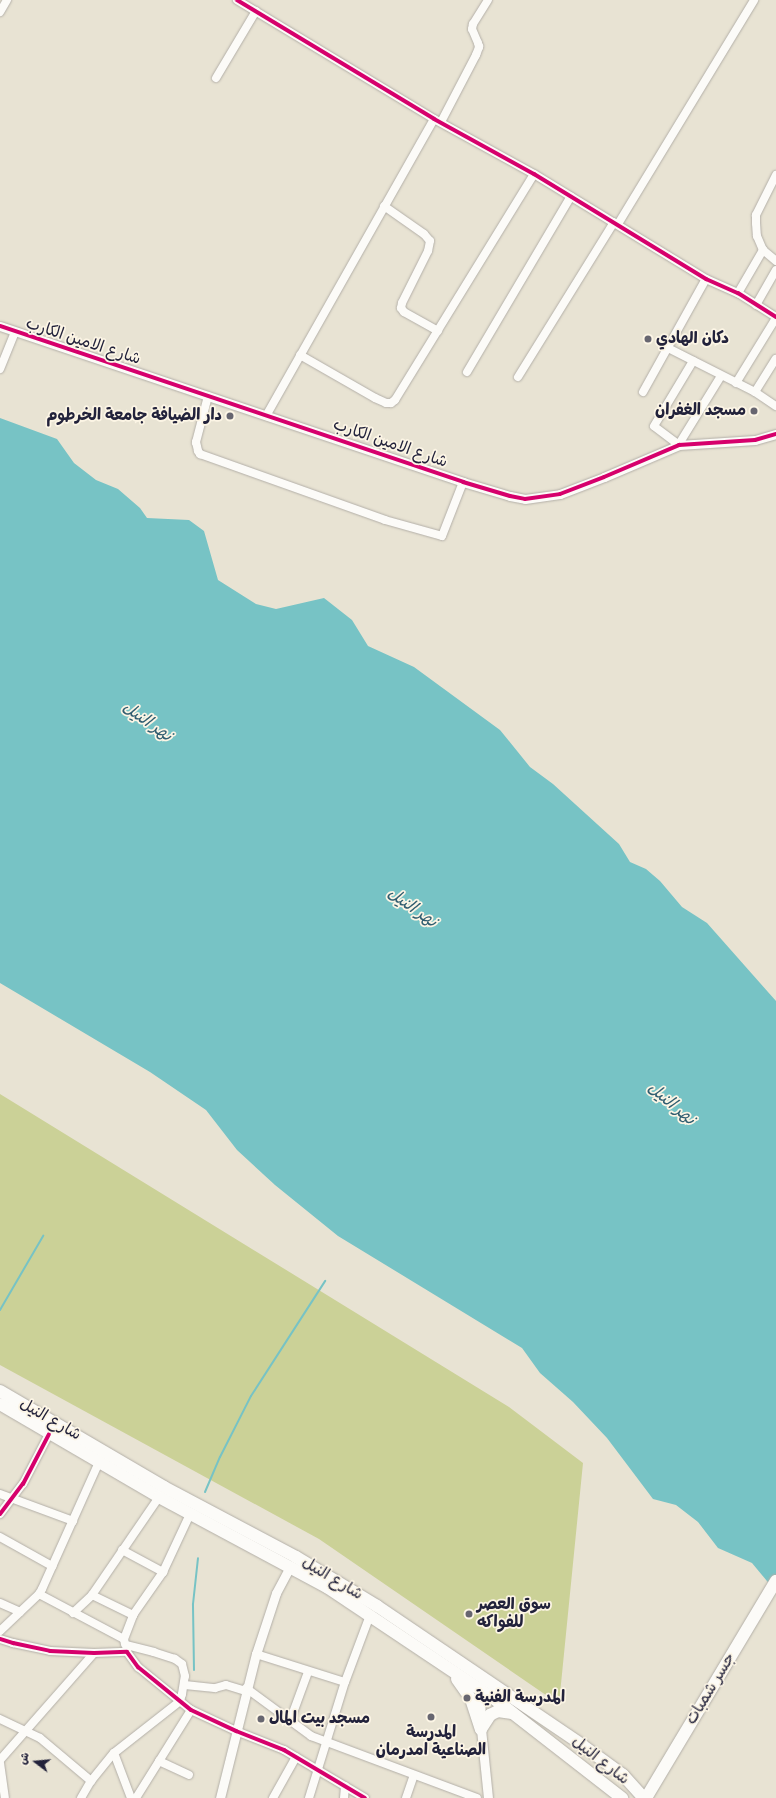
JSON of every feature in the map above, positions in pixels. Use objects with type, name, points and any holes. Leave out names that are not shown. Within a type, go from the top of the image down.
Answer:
[{"type":"main road","name":"شارع النيل","points":[[0,1390],[164,1487],[332,1579],[377,1606],[582,1745],[622,1775],[645,1798]]},
{"type":"main road","name":"شارع النيل","points":[[0,1404],[159,1497],[327,1587],[452,1672],[480,1689],[622,1798]]},
{"type":"main road","name":"جسر شمبات","points":[[645,1798],[776,1581]]},
{"type":"main road","name":"جسر شمبات","points":[[654,1798],[776,1595]]},
{"type":"main road","points":[[452,1672],[471,1700],[481,1729]]},
{"type":"main road","points":[[481,1729],[490,1715],[498,1712],[512,1713]]},
{"type":"street","points":[[0,12],[7,0]]},
{"type":"street","points":[[237,0],[437,120],[571,196],[706,279],[738,293],[776,318],[736,383]]},
{"type":"street","points":[[266,416],[384,206],[476,55],[479,47],[472,29],[473,24],[488,0]]},
{"type":"street","points":[[518,377],[616,223],[754,0]]},
{"type":"street","points":[[216,78],[256,11]]},
{"type":"street","points":[[300,355],[375,398],[391,403],[400,393],[534,174]]},
{"type":"street","points":[[776,175],[756,215],[757,236],[763,250],[776,261]]},
{"type":"street","points":[[467,372],[571,196]]},
{"type":"street","points":[[384,206],[424,234],[430,241],[428,252],[402,303],[401,308],[438,331]]},
{"type":"street","points":[[738,293],[763,250]]},
{"type":"street","points":[[756,305],[776,270]]},
{"type":"street","points":[[643,392],[706,279]]},
{"type":"street","name":"شارع الامين الكارب","points":[[0,326],[463,482],[525,499],[541,498],[560,494],[679,445],[755,440],[776,434]]},
{"type":"street","points":[[0,368],[15,332]]},
{"type":"street","points":[[668,348],[775,403]]},
{"type":"street","points":[[755,392],[776,358]]},
{"type":"street","points":[[692,361],[654,426],[679,445],[721,376]]},
{"type":"street","points":[[208,396],[196,442],[200,454],[385,520],[442,536],[463,482]]},
{"type":"street","points":[[0,1514],[24,1484],[49,1434]]},
{"type":"street","points":[[0,1631],[39,1594],[99,1462]]},
{"type":"street","points":[[0,1494],[73,1520]]},
{"type":"street","points":[[73,1613],[92,1594],[159,1497]]},
{"type":"street","points":[[190,1514],[163,1572],[133,1615],[126,1646],[138,1667],[191,1710],[236,1731],[272,1744],[365,1798]]},
{"type":"street","points":[[0,1537],[52,1566]]},
{"type":"street","points":[[122,1550],[163,1572]]},
{"type":"street","points":[[220,1798],[256,1654],[276,1593],[290,1567]]},
{"type":"street","points":[[39,1594],[126,1646],[144,1649],[175,1659],[182,1664],[184,1669],[185,1685],[180,1701],[114,1753],[91,1781],[81,1798]]},
{"type":"street","points":[[92,1594],[133,1615]]},
{"type":"street","points":[[0,1603],[20,1612]]},
{"type":"street","points":[[309,1798],[345,1682],[370,1615]]},
{"type":"street","points":[[0,1639],[44,1650],[94,1654],[126,1646]]},
{"type":"street","points":[[0,1760],[94,1654]]},
{"type":"street","points":[[256,1654],[308,1672],[345,1682]]},
{"type":"street","points":[[290,1721],[308,1672]]},
{"type":"street","points":[[482,1677],[480,1689],[481,1729],[488,1798]]},
{"type":"street","points":[[185,1685],[215,1688],[226,1685],[246,1690],[311,1736],[477,1798]]},
{"type":"street","points":[[136,1798],[191,1710]]},
{"type":"street","points":[[0,1719],[26,1730],[46,1743],[91,1781]]},
{"type":"street","points":[[114,1753],[131,1798]]},
{"type":"street","points":[[273,1798],[296,1757]]},
{"type":"street","points":[[159,1761],[189,1775]]},
{"type":"street","points":[[0,1763],[5,1798]]},
{"type":"street","points":[[406,1798],[414,1775]]},
{"type":"street","points":[[344,1798],[345,1786]]},
{"type":"green space","points":[[0,1094],[509,1407],[583,1463],[559,1704],[319,1539],[0,1365]]},
{"type":"water","name":"نهر النيل","points":[[0,418],[57,439],[74,463],[96,480],[118,489],[140,508],[147,518],[189,520],[204,531],[218,580],[256,604],[276,609],[324,598],[352,620],[368,646],[414,667],[500,730],[530,767],[553,784],[619,844],[630,862],[646,869],[660,881],[682,907],[707,923],[776,1001],[776,1592],[752,1563],[718,1548],[698,1522],[676,1505],[653,1499],[607,1438],[573,1402],[540,1373],[522,1348],[338,1236],[275,1185],[237,1150],[206,1110],[150,1072],[0,983]]},
{"type":"waterway","points":[[0,1310],[43,1236]]},
{"type":"waterway","points":[[205,1492],[220,1457],[251,1396],[325,1281]]},
{"type":"waterway","points":[[194,1670],[193,1604],[198,1558]]},
{"type":"cycle path","points":[[237,0],[434,119],[534,174],[706,279],[738,293],[776,317]]},
{"type":"cycle path","points":[[0,326],[463,482],[525,499],[560,494],[679,445],[755,440],[776,434]]},
{"type":"cycle path","points":[[0,1514],[23,1484],[49,1434]]},
{"type":"cycle path","points":[[0,1639],[50,1651],[94,1653],[127,1652],[138,1667],[191,1710],[236,1731],[284,1750],[365,1798]]},
{"type":"place","name":"دكان الهادي","points":[[648,339]]},
{"type":"place","name":"مسجد الغفران","points":[[754,411]]},
{"type":"place","name":"دار الضيافة جامعة الخرطوم","points":[[230,416]]},
{"type":"place","name":"سوق العصر للفواكه","points":[[469,1614]]},
{"type":"place","name":"المدرسة الفنية","points":[[467,1698]]},
{"type":"place","name":"المدرسة الصناعية امدرمان","points":[[431,1717]]},
{"type":"place","name":"مسجد بيت المال","points":[[261,1719]]}]
